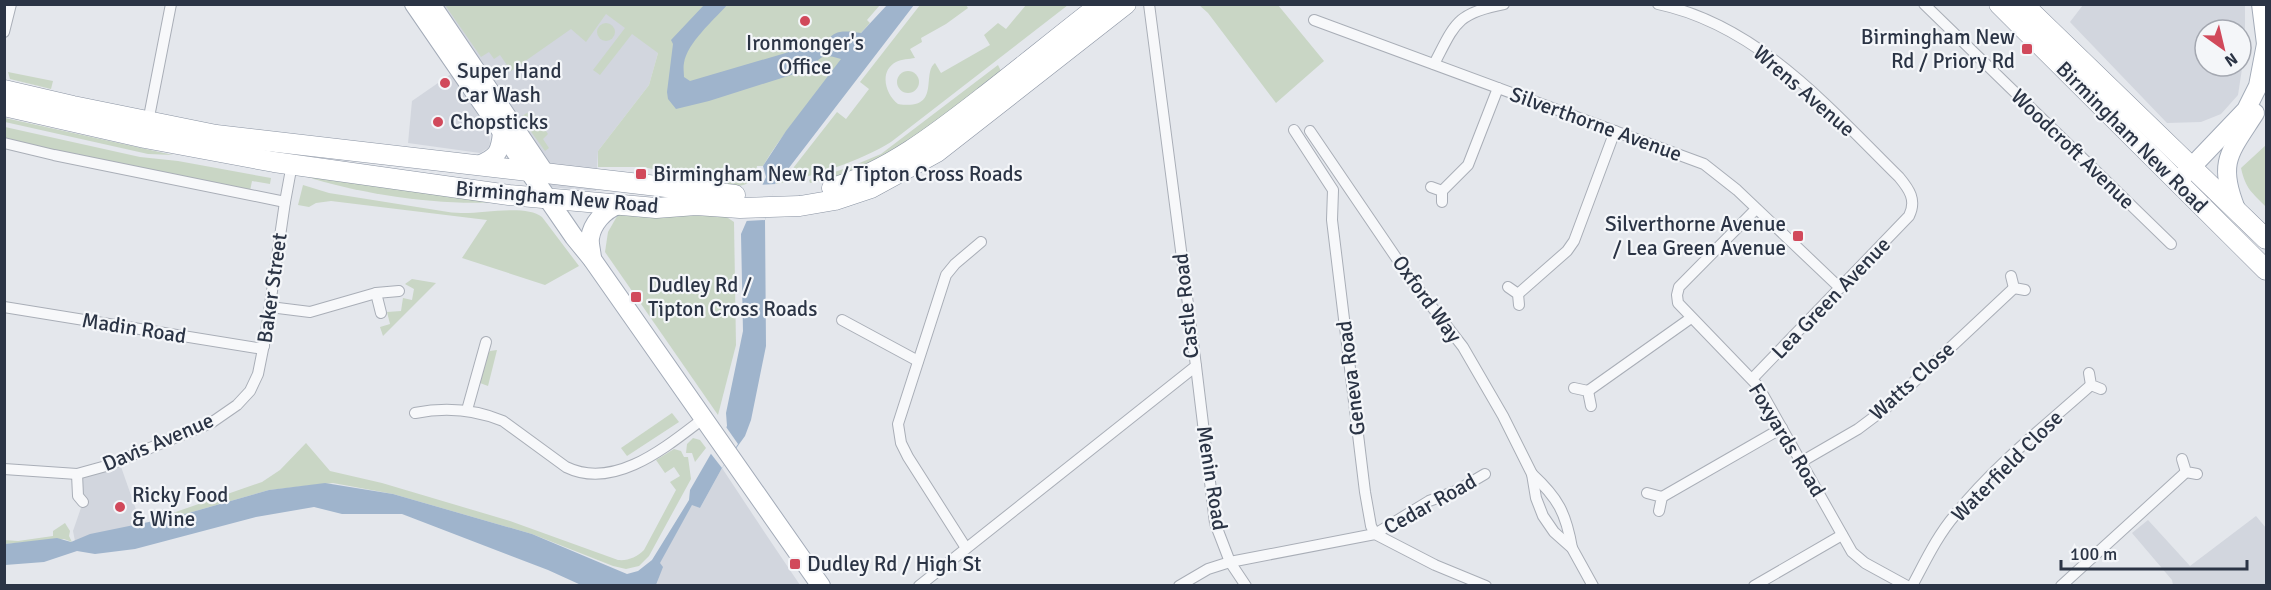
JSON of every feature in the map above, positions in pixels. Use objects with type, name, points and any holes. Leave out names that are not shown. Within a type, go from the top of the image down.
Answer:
[{"type":"highway","name":"Birmingham New Road","points":[[771,202],[843,184],[900,156],[933,136],[1101,4]]},
{"type":"highway","name":"Birmingham New Road","points":[[294,155],[339,151],[479,165],[547,187],[618,205],[656,208],[771,202],[800,206],[835,200],[872,188],[937,152],[1126,4]]},
{"type":"highway","name":"Birmingham New Road","points":[[1999,4],[2266,270]]},
{"type":"highway","name":"Birmingham New Road","points":[[2024,4],[2266,239]]},
{"type":"highway","name":"Birmingham New Road","points":[[4,90],[146,130]]},
{"type":"highway","name":"Birmingham New Road","points":[[4,106],[294,155],[547,187],[743,202]]},
{"type":"highway","points":[[339,151],[416,169],[547,187],[652,197],[696,205]]},
{"type":"main road","points":[[414,4],[502,133],[547,187]]},
{"type":"main road","points":[[431,4],[547,187],[574,237],[592,259],[821,585]]},
{"type":"main road","points":[[2177,183],[2246,111],[2258,86],[2266,44],[2261,4]]},
{"type":"main road","points":[[2236,209],[2228,190],[2225,169],[2232,149],[2256,113],[2266,90]]},
{"type":"main road","points":[[479,165],[493,159],[497,154],[502,133]]},
{"type":"main road","points":[[592,259],[590,238],[600,217],[606,210],[618,205]]},
{"type":"street","points":[[4,32],[11,4]]},
{"type":"street","points":[[146,130],[171,4]]},
{"type":"street","name":"Castle Road","points":[[919,585],[1196,366],[1149,4]]},
{"type":"street","points":[[1434,64],[1452,28],[1465,16],[1478,9],[1504,4]]},
{"type":"street","name":"Wrens Avenue","points":[[1658,4],[1709,22],[1754,45],[1781,64],[1908,187],[1913,208],[1910,216]]},
{"type":"street","name":"Woodcroft Avenue","points":[[1924,4],[2171,244]]},
{"type":"street","name":"Silverthorne Avenue","points":[[1314,20],[1704,164],[1728,182],[1840,288]]},
{"type":"street","points":[[1438,193],[1468,165],[1498,88]]},
{"type":"street","name":"Geneva Road","points":[[1293,130],[1333,190],[1332,220],[1365,492],[1371,526],[1375,534]]},
{"type":"street","name":"Oxford Way","points":[[1310,131],[1412,281],[1463,347],[1503,416],[1532,474],[1536,498],[1544,516],[1554,532],[1572,548],[1593,585]]},
{"type":"street","points":[[1508,287],[1519,300],[1574,241],[1615,131]]},
{"type":"street","points":[[4,143],[285,202]]},
{"type":"street","name":"Baker Street","points":[[237,405],[250,391],[258,374],[294,155]]},
{"type":"street","name":"Foxyards Road","points":[[1756,209],[1679,287],[1678,303],[1758,386],[1852,552],[1865,563],[1907,585]]},
{"type":"street","name":"Lea Green Avenue","points":[[1752,379],[1910,216]]},
{"type":"street","points":[[966,548],[901,443],[898,424],[946,275],[955,264],[981,242]]},
{"type":"street","name":"Watts Close","points":[[1801,462],[1858,429],[1886,408],[2020,289],[2011,276]]},
{"type":"street","points":[[270,307],[310,312],[376,294],[399,291]]},
{"type":"street","points":[[376,294],[381,313]]},
{"type":"street","name":"Madin Road","points":[[4,307],[256,348],[264,346]]},
{"type":"street","points":[[1574,388],[1588,391],[1691,318]]},
{"type":"street","points":[[842,320],[918,361]]},
{"type":"street","points":[[467,410],[486,342]]},
{"type":"street","name":"Menin Road","points":[[1196,366],[1215,523],[1230,562],[1246,585]]},
{"type":"street","name":"Waterfield Close","points":[[1912,585],[1939,537],[1974,493],[2094,382]]},
{"type":"street","points":[[1588,391],[1590,406]]},
{"type":"street","name":"Davis Avenue","points":[[4,469],[77,474],[106,466],[211,423],[237,405]]},
{"type":"street","points":[[415,413],[434,409],[467,410],[503,421],[566,467],[578,473],[592,474],[616,471],[634,465],[676,439],[708,424]]},
{"type":"street","points":[[1647,493],[1662,497],[1782,428]]},
{"type":"street","points":[[2061,585],[2191,473],[2182,459]]},
{"type":"street","name":"Davis Avenue","points":[[77,474],[78,496],[83,502]]},
{"type":"street","name":"Cedar Road","points":[[1375,534],[1429,501],[1456,491],[1485,474]]},
{"type":"street","name":"Oxford Way","points":[[1532,474],[1550,491],[1561,507],[1568,523],[1572,548]]},
{"type":"street","points":[[1659,511],[1662,497]]},
{"type":"street","points":[[1179,585],[1208,569],[1230,562],[1375,534],[1435,565],[1486,585]]},
{"type":"street","points":[[1754,585],[1842,535]]},
{"type":"shaded area","points":[[422,5],[664,5],[658,53],[649,85],[598,151],[596,191],[548,187]]},
{"type":"shaded area","points":[[2083,5],[2245,5],[2245,18],[2193,18],[2193,78],[2241,78],[2238,95],[2221,114],[2201,122],[2167,123],[2070,22]]},
{"type":"shaded area","points":[[451,74],[489,132],[488,148],[480,153],[408,143],[412,101]]},
{"type":"shaded area","points":[[119,461],[140,521],[141,535],[75,541],[73,531],[83,502],[77,474]]},
{"type":"shaded area","points":[[722,468],[800,585],[656,586],[662,567],[659,564],[692,504],[700,508]]},
{"type":"shaded area","points":[[2256,516],[2266,528],[2266,585],[2173,585],[2172,580],[2132,533],[2148,520],[2190,566]]},
{"type":"green space","points":[[445,5],[880,5],[867,20],[870,23],[763,166],[757,166],[755,174],[748,183],[737,186],[643,167],[598,167],[598,151],[649,85],[658,53],[632,34],[600,75],[593,70],[625,28],[606,14],[586,42],[571,29],[511,71],[500,55],[494,59],[489,52],[481,57]]},
{"type":"green space","points":[[920,5],[966,5],[968,8],[921,38],[922,42],[910,49],[915,58],[898,61],[887,71],[887,89],[898,104],[912,105],[920,102],[928,90],[931,68],[935,63],[941,73],[990,45],[984,35],[998,23],[1006,29],[1026,5],[1068,5],[891,142],[835,168],[776,184],[777,178],[787,170],[790,172],[837,112],[846,119],[869,89],[860,82]]},
{"type":"green space","points":[[1199,5],[1278,5],[1324,61],[1276,103],[1208,13]]},
{"type":"green space","points":[[602,23],[610,23],[615,28],[613,39],[602,41],[597,36],[597,28]]},
{"type":"green space","points":[[998,65],[1002,73],[955,113],[925,134],[870,163],[841,175],[810,183],[809,180],[881,154]]},
{"type":"green space","points":[[908,71],[916,74],[919,82],[916,90],[908,93],[900,90],[897,82],[900,74]]},
{"type":"green space","points":[[8,72],[53,81],[51,89],[10,79]]},
{"type":"green space","points":[[527,113],[534,114],[548,134],[543,139],[549,148],[545,151],[522,119],[522,116]]},
{"type":"green space","points":[[5,118],[173,155],[148,154],[5,122]]},
{"type":"green space","points":[[5,127],[140,157],[178,161],[271,178],[270,184],[252,181],[250,191],[95,160],[5,139]]},
{"type":"green space","points":[[2266,145],[2266,207],[2247,186],[2241,168]]},
{"type":"green space","points":[[305,176],[497,202],[451,202],[400,197],[349,188]]},
{"type":"green space","points":[[303,185],[329,193],[452,212],[515,210],[535,213],[542,217],[579,266],[545,285],[462,258],[487,220],[331,201],[316,203],[309,207],[298,205]]},
{"type":"green space","points":[[716,210],[734,222],[736,345],[718,415],[605,252],[608,232],[620,211]]},
{"type":"green space","points":[[412,279],[436,283],[383,336],[380,327],[390,324],[387,312],[401,311],[403,298],[412,300],[414,289],[405,284]]},
{"type":"green space","points":[[497,350],[488,386],[480,383],[486,356],[490,351]]},
{"type":"green space","points":[[672,413],[679,422],[627,456],[621,448]]},
{"type":"green space","points":[[693,438],[700,440],[706,448],[695,462],[692,453],[686,453],[687,444]]},
{"type":"green space","points":[[306,443],[330,471],[382,483],[510,521],[618,560],[632,558],[644,550],[676,490],[670,482],[680,476],[674,467],[665,473],[656,460],[674,449],[681,451],[684,457],[688,457],[691,479],[649,556],[639,566],[626,569],[532,534],[393,494],[333,483],[269,490],[178,516],[167,515],[262,482],[280,470]]},
{"type":"green space","points":[[65,523],[70,531],[69,536],[72,542],[64,539],[5,544],[4,540],[18,541],[53,536],[53,531]]},
{"type":"water","points":[[704,5],[727,5],[695,40],[686,55],[684,77],[690,81],[806,47],[813,49],[822,47],[831,37],[840,32],[861,33],[887,5],[914,5],[785,173],[777,178],[765,220],[766,346],[751,420],[745,436],[722,468],[700,508],[692,505],[660,563],[663,567],[656,585],[581,585],[402,514],[342,514],[314,507],[256,517],[135,549],[95,554],[77,551],[44,562],[5,565],[5,544],[57,538],[71,542],[90,534],[178,516],[269,490],[325,483],[393,494],[532,534],[627,574],[638,571],[652,560],[689,500],[690,490],[727,426],[726,413],[743,331],[741,234],[766,177],[763,166],[786,131],[841,59],[825,56],[807,70],[676,109],[668,99],[667,92],[673,44],[671,40]]},
{"type":"pier","points":[[776,184],[765,220],[745,221],[759,185]]},
{"type":"pier","points":[[724,424],[738,444],[722,468],[708,450]]},
{"type":"place","name":"Ironmonger's Office","points":[[805,21]]},
{"type":"place","name":"Birmingham New Rd / Priory Rd","points":[[2027,49]]},
{"type":"place","name":"Super Hand Car Wash","points":[[445,83]]},
{"type":"place","name":"Chopsticks","points":[[438,122]]},
{"type":"place","name":"Birmingham New Rd / Tipton Cross Roads","points":[[641,174]]},
{"type":"place","name":"Silverthorne Avenue / Lea Green Avenue","points":[[1798,236]]},
{"type":"place","name":"Dudley Rd / Tipton Cross Roads","points":[[636,297]]},
{"type":"place","name":"Ricky Food & Wine","points":[[120,507]]},
{"type":"place","name":"Dudley Rd / High St","points":[[795,564]]}]
